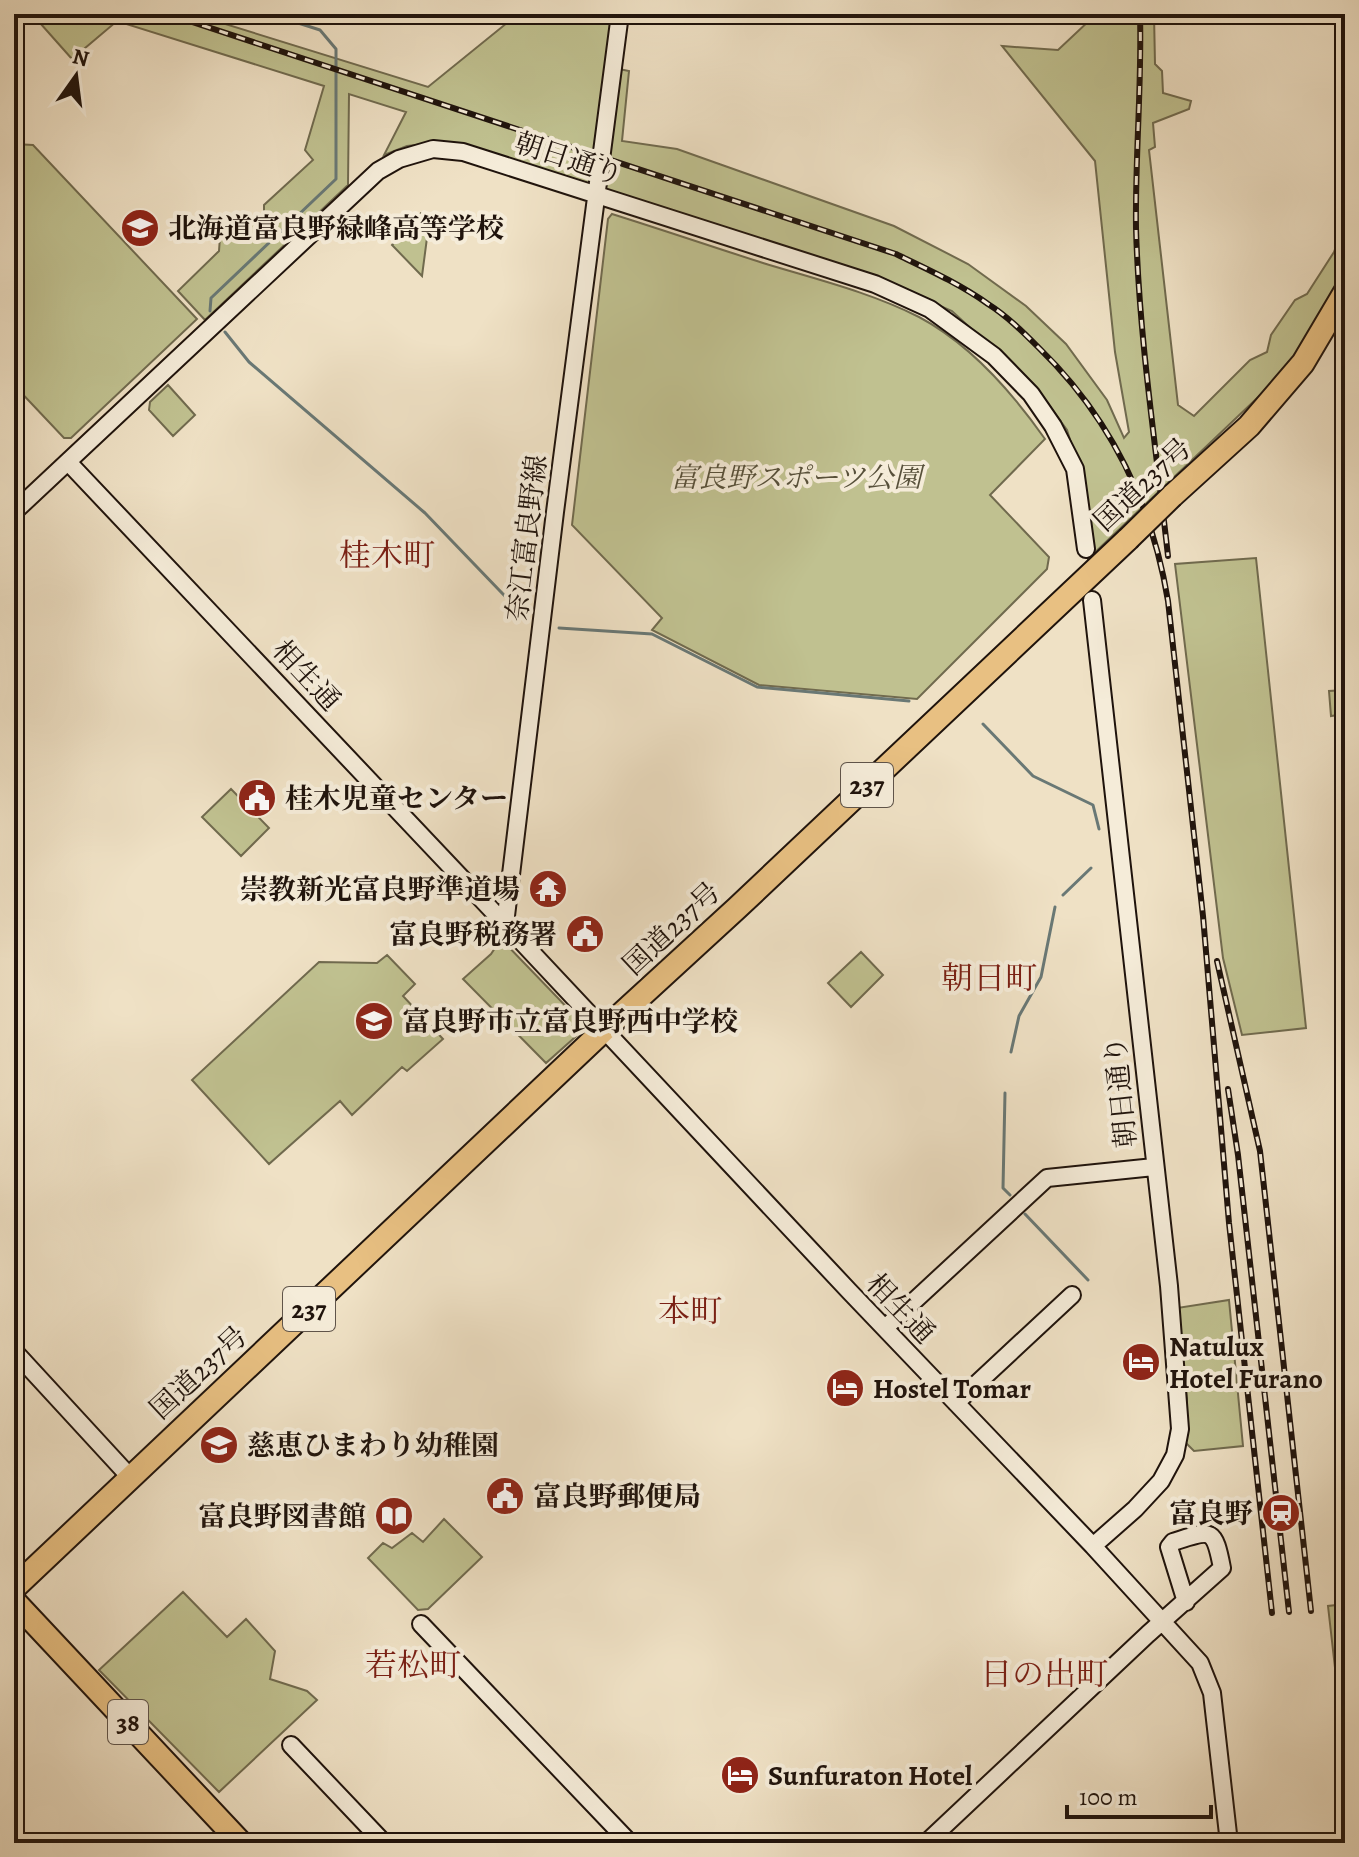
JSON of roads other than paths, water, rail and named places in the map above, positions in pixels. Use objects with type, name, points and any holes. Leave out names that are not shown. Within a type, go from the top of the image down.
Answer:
[{"type":"highway","name":"国道237号","points":[[14,1588],[1249,426],[1303,363],[1345,292]]},
{"type":"highway","name":"38","points":[[14,1601],[241,1843]]},
{"type":"street","name":"奈江富良野線","points":[[505,924],[558,483],[620,14]]},
{"type":"street","name":"朝日通り","points":[[14,512],[378,171],[399,159],[433,149],[463,152],[875,284],[953,323],[994,356],[1031,394],[1053,426],[1075,469],[1086,549]]},
{"type":"street","name":"相生通","points":[[68,462],[505,924]]},
{"type":"street","name":"朝日通り","points":[[1092,600],[1171,1311],[1180,1429],[1175,1455],[1161,1481],[1093,1546]]},
{"type":"street","points":[[505,924],[605,1029]]},
{"type":"street","name":"相生通","points":[[605,1029],[1200,1663],[1207,1675],[1219,1746],[1229,1843]]},
{"type":"street","points":[[885,1328],[1047,1178],[1154,1167]]},
{"type":"street","points":[[956,1403],[1072,1295]]},
{"type":"street","points":[[14,1351],[130,1477]]},
{"type":"street","points":[[926,1843],[1186,1602]]},
{"type":"street","points":[[421,1624],[630,1843]]},
{"type":"street","points":[[291,1745],[384,1843]]},
{"type":"waterway","points":[[210,311],[211,298],[336,179],[336,49],[320,30],[270,14]]},
{"type":"waterway","points":[[225,332],[249,362],[425,513],[526,618]]},
{"type":"waterway","points":[[559,628],[652,634],[757,687],[909,701]]},
{"type":"waterway","points":[[983,724],[1033,776],[1093,805],[1099,829]]},
{"type":"waterway","points":[[1063,895],[1091,868]]},
{"type":"waterway","points":[[1011,1052],[1019,1016],[1041,977],[1055,907]]},
{"type":"waterway","points":[[1005,1093],[1003,1188],[1010,1195]]},
{"type":"waterway","points":[[1025,1214],[1088,1280]]},
{"type":"railway","points":[[168,14],[896,254],[955,283],[1002,314],[1039,348],[1087,403],[1107,433],[1139,497],[1161,565],[1168,601],[1203,916],[1229,1223],[1272,1613]]},
{"type":"railway","points":[[1140,14],[1136,201],[1138,269],[1144,351],[1168,556]]},
{"type":"railway","points":[[1217,961],[1260,1151],[1311,1611]]},
{"type":"railway","points":[[1228,1089],[1289,1612]]},
{"type":"place","name":"北海道富良野緑峰高等学校","points":[[140,228]]},
{"type":"place","name":"桂木児童センター","points":[[257,798]]},
{"type":"place","name":"崇教新光富良野準道場","points":[[548,889]]},
{"type":"place","name":"富良野税務署","points":[[585,934]]},
{"type":"place","name":"富良野市立富良野西中学校","points":[[374,1021]]},
{"type":"place","name":"Natulux Hotel Furano","points":[[1141,1362]]},
{"type":"place","name":"Hostel Tomar","points":[[845,1388]]},
{"type":"place","name":"慈恵ひまわり幼稚園","points":[[219,1445]]},
{"type":"place","name":"富良野郵便局","points":[[505,1496]]},
{"type":"place","name":"富良野","points":[[1281,1513]]},
{"type":"place","name":"富良野図書館","points":[[394,1516]]},
{"type":"place","name":"Sunfuraton Hotel","points":[[740,1775]]},
{"type":"district","name":"桂木町","points":[[387,555]]},
{"type":"district","name":"朝日町","points":[[989,978]]},
{"type":"district","name":"本町","points":[[690,1311]]},
{"type":"district","name":"若松町","points":[[413,1665]]},
{"type":"district","name":"日の出町","points":[[1044,1674]]},
{"type":"park label","name":"富良野スポーツ公園","points":[[796,477]]}]
